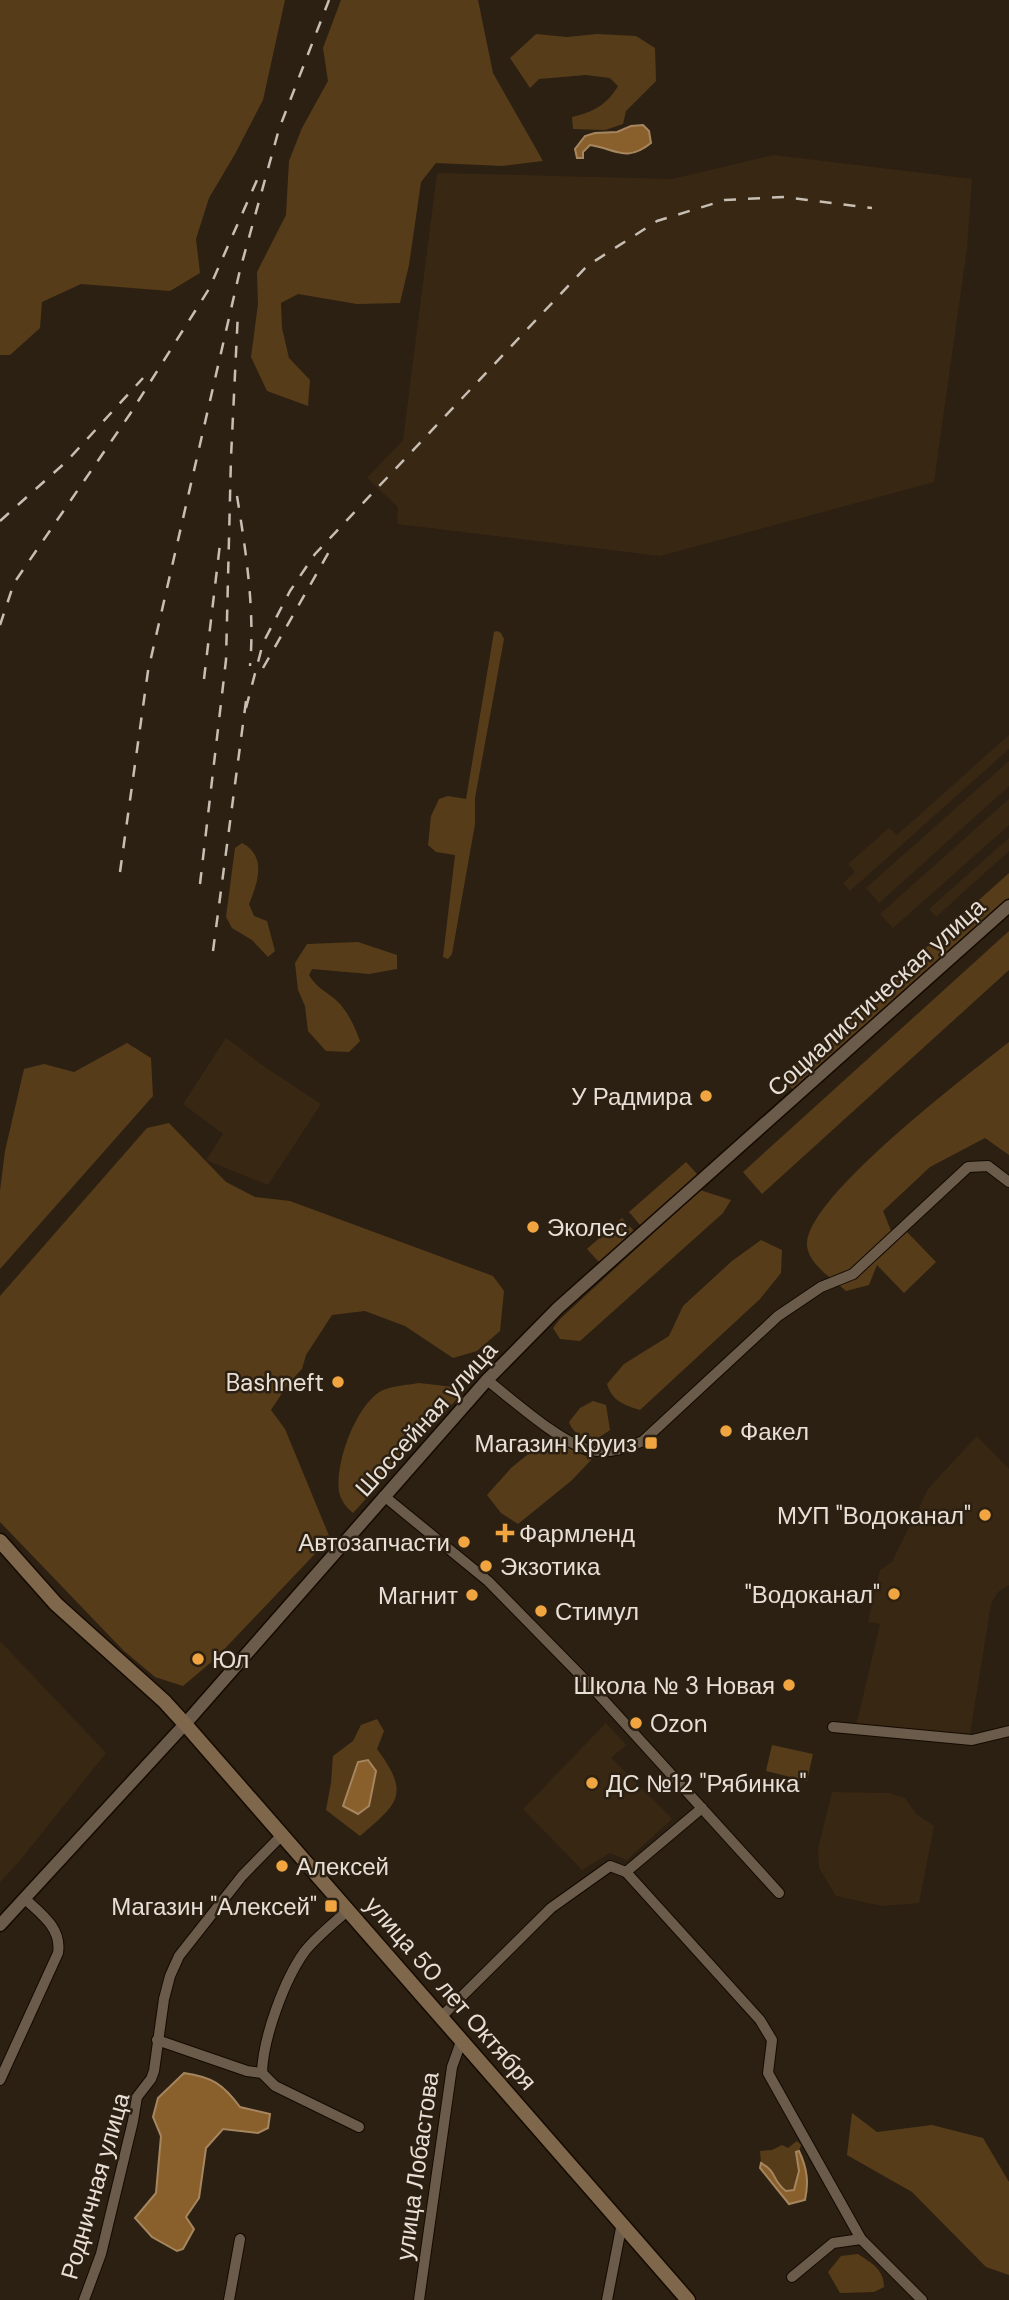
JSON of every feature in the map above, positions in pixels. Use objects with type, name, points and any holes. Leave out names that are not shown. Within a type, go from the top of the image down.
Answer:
[{"type":"main road","name":"улица 50 лет Октября","points":[[0,1541],[56,1604],[185,1724],[688,2300]]},
{"type":"street","name":"Социалистическая улица","points":[[771,1119],[1009,906]]},
{"type":"street","name":"Шоссейная улица","points":[[0,1925],[185,1724],[487,1380],[558,1308],[771,1119]]},
{"type":"street","points":[[487,1380],[565,1438],[590,1450],[621,1451],[643,1441],[778,1316],[821,1287],[853,1273],[968,1167],[988,1166],[1009,1182]]},
{"type":"street","points":[[384,1496],[488,1581],[589,1684],[779,1893]]},
{"type":"street","points":[[833,1727],[972,1740],[1009,1731]]},
{"type":"street","points":[[626,1872],[702,1808]]},
{"type":"street","name":"Родничная улица","points":[[84,2300],[101,2254],[135,2104],[154,2071],[164,1998],[179,1956],[242,1876],[282,1835]]},
{"type":"street","points":[[442,2016],[551,1908],[610,1866],[626,1872],[760,2020],[772,2040],[768,2073],[861,2239],[922,2300]]},
{"type":"street","points":[[0,2080],[58,1953],[60,1942],[48,1921],[24,1899]]},
{"type":"street","points":[[262,2073],[270,2034],[294,1969],[306,1950],[348,1910]]},
{"type":"street","name":"улица Лобастова","points":[[419,2300],[452,2067],[462,2039]]},
{"type":"street","points":[[157,2040],[247,2071],[262,2073],[275,2086],[359,2127]]},
{"type":"street","points":[[607,2300],[622,2223]]},
{"type":"street","points":[[229,2300],[240,2239]]},
{"type":"street","points":[[793,2277],[833,2243],[861,2239]]},
{"type":"shaded area","points":[[0,0],[285,0],[263,100],[209,198],[196,239],[200,273],[170,291],[81,284],[42,302],[40,328],[10,355],[0,355]]},
{"type":"shaded area","points":[[341,0],[478,0],[493,73],[543,161],[502,166],[436,163],[421,182],[409,265],[400,303],[357,304],[298,294],[281,303],[282,328],[289,358],[310,380],[308,406],[267,391],[251,357],[258,304],[257,272],[286,215],[289,161],[302,128],[328,81],[323,48]]},
{"type":"shaded area","points":[[536,34],[567,37],[597,34],[636,36],[655,48],[656,81],[626,111],[623,124],[605,130],[573,129],[572,117],[599,107],[618,86],[610,78],[586,75],[539,79],[530,88],[510,58]]},
{"type":"shaded area","points":[[643,125],[649,131],[651,143],[642,149],[621,153],[590,145],[583,152],[583,158],[577,158],[575,149],[585,136]]},
{"type":"shaded area","points":[[774,155],[972,179],[967,248],[934,482],[660,556],[397,524],[398,507],[367,478],[403,440],[437,173],[672,179]]},
{"type":"shaded area","points":[[497,631],[504,639],[475,798],[475,824],[452,954],[448,959],[443,957],[455,855],[436,852],[428,845],[431,816],[439,799],[448,796],[466,799],[494,632]]},
{"type":"shaded area","points":[[1009,735],[1009,749],[850,891],[843,883],[855,872],[848,864],[889,828],[897,835]]},
{"type":"shaded area","points":[[1009,761],[1009,786],[879,903],[866,888]]},
{"type":"shaded area","points":[[1009,799],[1009,825],[893,928],[880,914]]},
{"type":"shaded area","points":[[1009,838],[1009,851],[936,917],[929,909]]},
{"type":"shaded area","points":[[242,843],[250,849],[258,863],[257,880],[249,904],[254,916],[267,921],[275,951],[268,957],[252,940],[232,928],[226,917],[235,848]]},
{"type":"shaded area","points":[[1009,873],[1009,898],[794,1091],[782,1077]]},
{"type":"shaded area","points":[[1009,931],[1009,970],[762,1194],[743,1172]]},
{"type":"shaded area","points":[[358,942],[397,955],[397,969],[369,974],[312,969],[309,975],[342,1006],[360,1041],[349,1052],[326,1051],[308,1031],[305,1006],[298,990],[295,963],[307,944]]},
{"type":"shaded area","points":[[226,1038],[321,1104],[268,1185],[206,1160],[223,1134],[183,1104]]},
{"type":"shaded area","points":[[1009,1042],[1009,1155],[985,1138],[930,1167],[883,1211],[892,1233],[880,1257],[907,1232],[936,1262],[904,1293],[877,1265],[869,1285],[846,1291],[821,1270],[811,1257],[807,1243],[815,1222],[834,1196],[894,1136]]},
{"type":"shaded area","points":[[127,1043],[151,1058],[153,1096],[0,1269],[0,1191],[5,1151],[24,1069],[44,1064],[74,1072]]},
{"type":"shaded area","points":[[169,1123],[226,1182],[255,1197],[290,1201],[493,1276],[504,1291],[500,1331],[477,1351],[453,1358],[405,1326],[365,1311],[332,1315],[306,1355],[302,1369],[288,1384],[271,1410],[285,1429],[330,1538],[215,1659],[183,1686],[155,1677],[123,1650],[0,1522],[0,1296],[147,1128]]},
{"type":"shaded area","points":[[686,1162],[698,1175],[640,1225],[629,1212]]},
{"type":"shaded area","points":[[700,1190],[731,1200],[723,1213],[580,1341],[560,1339],[553,1328],[560,1319]]},
{"type":"shaded area","points":[[622,1218],[634,1231],[599,1262],[587,1249]]},
{"type":"shaded area","points":[[761,1240],[782,1250],[781,1273],[760,1299],[640,1410],[615,1398],[607,1384],[624,1364],[669,1336],[683,1306],[732,1261]]},
{"type":"shaded area","points":[[419,1383],[453,1387],[459,1392],[457,1399],[353,1513],[342,1500],[339,1483],[343,1454],[355,1423],[371,1399],[381,1391]]},
{"type":"shaded area","points":[[593,1401],[606,1405],[610,1430],[595,1440],[576,1433],[569,1422],[580,1408]]},
{"type":"shaded area","points":[[977,1436],[1009,1469],[1009,1585],[998,1592],[991,1604],[970,1734],[856,1726],[880,1624],[868,1622],[880,1570],[892,1562],[928,1489]]},
{"type":"shaded area","points":[[548,1438],[592,1459],[571,1481],[518,1524],[501,1513],[487,1495],[511,1468]]},
{"type":"shaded area","points":[[0,1641],[106,1753],[0,1882]]},
{"type":"shaded area","points":[[377,1719],[384,1731],[377,1749],[388,1765],[397,1788],[391,1806],[360,1836],[326,1810],[333,1756],[353,1741],[361,1725]],"holes":[[[358,1763],[358,1814],[344,1806]]]},
{"type":"shaded area","name":"ДС №12 \"Рябинка\"","points":[[606,1723],[626,1745],[611,1758],[672,1819],[627,1860],[610,1853],[582,1870],[523,1809]]},
{"type":"shaded area","points":[[772,1745],[813,1754],[807,1781],[766,1771]]},
{"type":"shaded area","points":[[368,1760],[376,1771],[369,1806],[358,1814],[343,1806],[358,1762]]},
{"type":"shaded area","points":[[832,1792],[889,1793],[905,1798],[916,1814],[934,1826],[919,1903],[882,1906],[836,1896],[819,1868],[818,1849]]},
{"type":"shaded area","points":[[184,2073],[216,2083],[240,2107],[270,2114],[268,2128],[258,2133],[223,2129],[206,2148],[199,2198],[186,2217],[194,2229],[183,2249],[177,2251],[152,2237],[135,2218],[156,2193],[161,2136],[153,2117],[158,2098]]},
{"type":"shaded area","points":[[852,2113],[877,2132],[932,2125],[983,2138],[1009,2182],[1009,2275],[986,2267],[912,2192],[847,2155]]},
{"type":"shaded area","points":[[797,2141],[801,2145],[796,2152],[799,2171],[795,2190],[786,2191],[761,2163],[760,2151],[772,2150],[782,2145],[788,2148]]},
{"type":"shaded area","points":[[799,2151],[806,2175],[805,2200],[789,2204],[760,2168],[761,2163],[766,2166],[786,2191],[794,2190],[799,2171],[796,2152]]},
{"type":"shaded area","points":[[858,2254],[879,2271],[884,2287],[874,2292],[840,2293],[828,2272],[841,2256]]},
{"type":"railway","points":[[120,872],[148,671],[240,270],[279,129],[329,0]]},
{"type":"railway","points":[[0,625],[14,583],[130,414],[209,289],[257,180]]},
{"type":"railway","points":[[246,708],[263,643],[290,591],[315,554],[587,266],[657,221],[725,200],[784,197],[872,208]]},
{"type":"railway","points":[[200,884],[226,660],[238,312]]},
{"type":"railway","points":[[0,521],[67,461],[143,378]]},
{"type":"railway","points":[[237,496],[250,602],[250,666]]},
{"type":"railway","points":[[263,668],[334,543]]},
{"type":"railway","points":[[204,679],[220,544]]},
{"type":"railway","points":[[213,951],[246,701]]},
{"type":"place","name":"У Радмира","points":[[706,1096]]},
{"type":"place","name":"Эколес","points":[[533,1227]]},
{"type":"place","name":"Bashneft","points":[[338,1382]]},
{"type":"place","name":"Факел","points":[[726,1431]]},
{"type":"place","name":"Магазин Круиз","points":[[651,1443]]},
{"type":"place","name":"МУП \"Водоканал\"","points":[[985,1515]]},
{"type":"place","name":"Фармленд","points":[[505,1533]]},
{"type":"place","name":"Автозапчасти","points":[[464,1542]]},
{"type":"place","name":"Экзотика","points":[[486,1566]]},
{"type":"place","name":"\"Водоканал\"","points":[[894,1594]]},
{"type":"place","name":"Магнит","points":[[472,1595]]},
{"type":"place","name":"Стимул","points":[[541,1611]]},
{"type":"place","name":"Юл","points":[[198,1659]]},
{"type":"place","name":"Школа № 3 Новая","points":[[789,1685]]},
{"type":"place","name":"Ozon","points":[[636,1723]]},
{"type":"place","name":"ДС №12 \"Рябинка\"","points":[[592,1783]]},
{"type":"place","name":"Алексей","points":[[282,1866]]},
{"type":"place","name":"Магазин \"Алексей\"","points":[[331,1906]]}]
